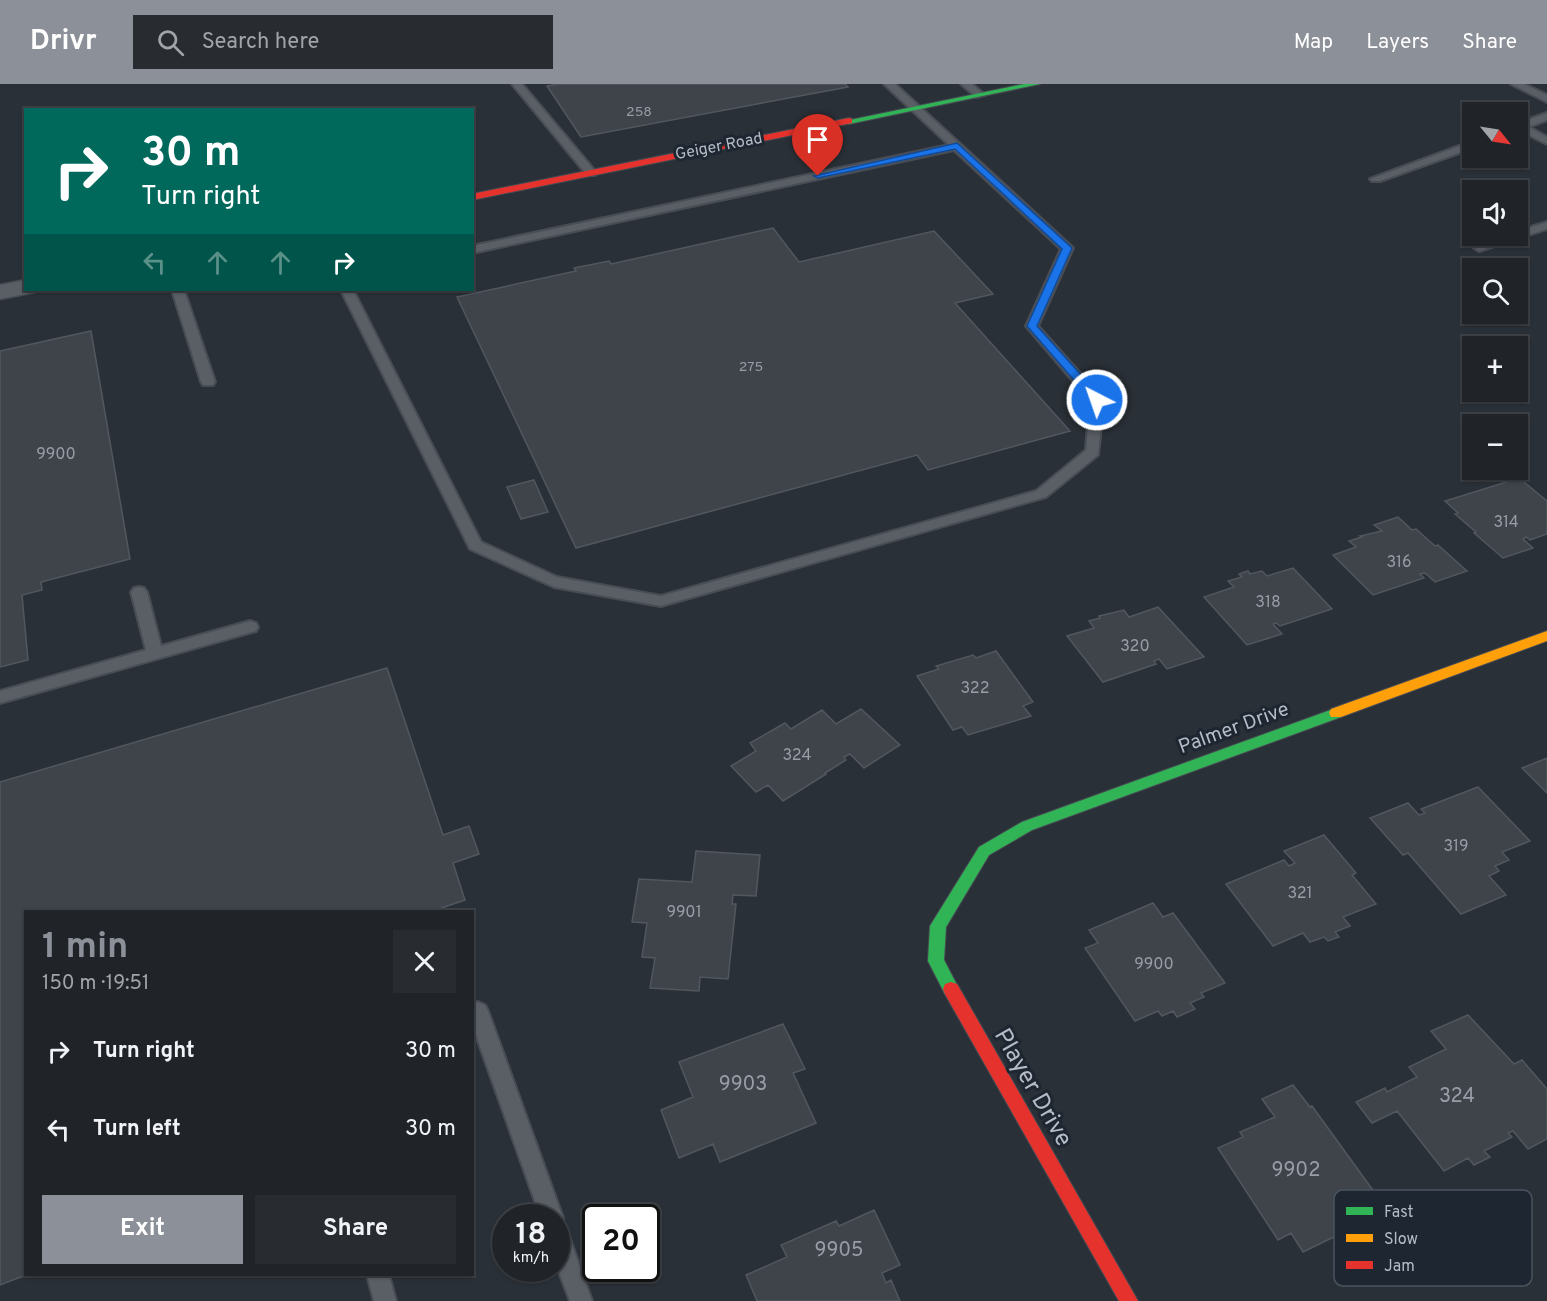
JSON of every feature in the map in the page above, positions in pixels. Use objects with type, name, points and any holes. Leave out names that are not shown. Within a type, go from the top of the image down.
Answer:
[{"type":"street","name":"Geiger Road","points":[[474,197],[1036,84]]},
{"type":"street","points":[[0,292],[24,287]]},
{"type":"street","name":"Palmer Drive","points":[[958,891],[984,851],[1027,826],[1547,636]]},
{"type":"street","name":"Player Drive","points":[[958,891],[938,926],[936,961],[972,1029],[1129,1301]]},
{"type":"lane","points":[[517,84],[591,173]]},
{"type":"lane","points":[[348,291],[475,545],[554,582],[661,601],[1041,494],[1093,452],[1097,400],[1032,326],[1067,248],[889,84]]},
{"type":"lane","points":[[966,84],[980,95]]},
{"type":"lane","points":[[1516,84],[1547,99]]},
{"type":"lane","points":[[1528,124],[1547,117]]},
{"type":"lane","points":[[1528,132],[1547,141]]},
{"type":"lane","points":[[474,250],[957,146]]},
{"type":"lane","points":[[1376,179],[1462,148]]},
{"type":"lane","points":[[1528,231],[1547,225]]},
{"type":"lane","points":[[178,291],[208,382]]},
{"type":"lane","points":[[139,592],[154,654]]},
{"type":"lane","points":[[0,697],[250,627]]},
{"type":"lane","points":[[474,1013],[478,1011],[547,1204]]},
{"type":"lane","points":[[570,1270],[581,1301]]},
{"type":"lane","points":[[378,1276],[385,1301]]},
{"type":"building","points":[[558,84],[845,84],[848,87],[581,137],[547,86]]},
{"type":"building","points":[[773,228],[799,262],[934,231],[993,294],[955,303],[1070,431],[928,470],[917,455],[576,548],[457,297],[576,271],[574,268],[609,261],[611,264]]},
{"type":"building","points":[[91,331],[130,559],[41,582],[42,590],[22,595],[28,660],[0,667],[0,351]]},
{"type":"building","points":[[534,480],[548,512],[521,519],[507,487]]},
{"type":"building","points":[[1513,480],[1521,480],[1547,501],[1547,534],[1530,540],[1526,537],[1523,539],[1533,548],[1503,558],[1474,533],[1476,532],[1455,514],[1458,513],[1445,501]]},
{"type":"building","points":[[1398,517],[1412,530],[1416,529],[1435,546],[1438,545],[1467,571],[1435,582],[1425,573],[1420,574],[1424,578],[1373,595],[1333,555],[1356,547],[1349,541],[1382,531],[1374,525]]},
{"type":"building","points":[[1293,568],[1332,609],[1280,626],[1273,624],[1282,634],[1247,645],[1204,597],[1234,587],[1228,581],[1242,577],[1239,574],[1248,571],[1250,574],[1262,571],[1267,576]]},
{"type":"building","points":[[1158,607],[1204,657],[1167,669],[1159,659],[1154,661],[1156,664],[1103,682],[1067,636],[1094,628],[1089,621],[1100,618],[1099,616],[1124,610],[1129,617]]},
{"type":"building","points":[[996,651],[1033,702],[1023,706],[1031,716],[968,735],[962,727],[953,730],[917,676],[939,669],[936,666],[973,655],[976,658]]},
{"type":"building","points":[[387,668],[443,835],[469,826],[479,854],[453,863],[465,900],[436,910],[24,910],[24,1276],[0,1285],[0,782]]},
{"type":"building","points":[[861,709],[900,745],[864,768],[850,754],[844,757],[846,760],[783,801],[768,785],[756,792],[731,766],[756,751],[750,743],[785,723],[791,729],[822,710],[836,724]]},
{"type":"building","points":[[1547,758],[1547,793],[1522,768]]},
{"type":"building","points":[[1478,787],[1530,841],[1502,852],[1509,860],[1495,866],[1499,871],[1489,876],[1506,895],[1461,914],[1408,853],[1403,855],[1370,818],[1408,803],[1419,815],[1425,813],[1421,809]]},
{"type":"building","points":[[1324,835],[1356,873],[1352,875],[1376,904],[1343,917],[1350,926],[1335,932],[1339,937],[1328,941],[1324,937],[1310,942],[1303,933],[1273,946],[1226,884],[1284,860],[1289,866],[1295,863],[1284,851]]},
{"type":"building","points":[[696,851],[760,855],[756,896],[733,895],[732,904],[736,904],[728,979],[700,977],[699,991],[650,988],[655,958],[642,957],[647,923],[632,922],[639,879],[692,882]]},
{"type":"building","points":[[1153,903],[1163,917],[1173,913],[1225,983],[1201,993],[1204,997],[1190,1003],[1195,1009],[1177,1017],[1173,1011],[1162,1016],[1158,1011],[1135,1021],[1085,948],[1098,943],[1089,930]]},
{"type":"building","points":[[1468,1015],[1514,1064],[1522,1060],[1547,1089],[1547,1139],[1528,1149],[1513,1131],[1508,1133],[1512,1137],[1484,1151],[1490,1157],[1474,1165],[1468,1158],[1444,1171],[1397,1111],[1372,1123],[1356,1102],[1385,1088],[1387,1092],[1417,1077],[1409,1067],[1446,1049],[1431,1031]]},
{"type":"building","points":[[783,1024],[805,1069],[793,1073],[816,1123],[720,1162],[713,1144],[679,1158],[661,1110],[693,1097],[679,1062]]},
{"type":"building","points":[[1293,1085],[1310,1107],[1312,1106],[1373,1190],[1334,1190],[1334,1237],[1303,1252],[1291,1233],[1278,1240],[1218,1148],[1243,1137],[1240,1132],[1275,1117],[1262,1099]]},
{"type":"building","points":[[874,1210],[900,1265],[882,1273],[886,1283],[891,1280],[900,1301],[757,1301],[746,1275],[787,1257],[781,1245],[836,1221],[839,1226]]},
{"type":"traffic: fast","points":[[849,121],[1036,84]]},
{"type":"traffic: fast","points":[[951,989],[936,961],[938,926],[984,851],[1027,826],[1336,713]]},
{"type":"traffic: slow","points":[[1336,713],[1547,636]]},
{"type":"traffic: jam","points":[[474,197],[849,121]]},
{"type":"traffic: jam","points":[[951,989],[1129,1301]]},
{"type":"route","points":[[818,176],[957,146],[1067,248],[1032,326],[1097,400]]}]
